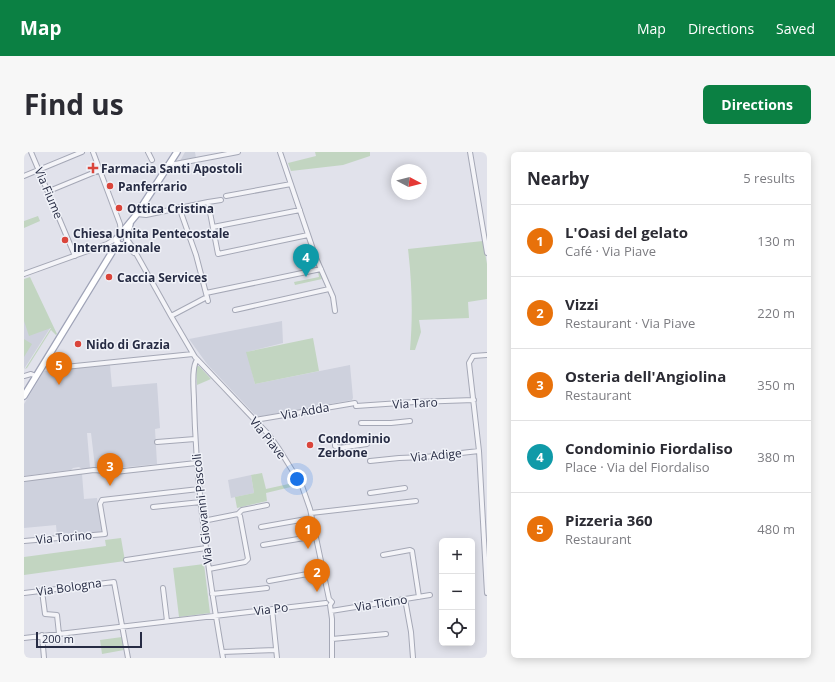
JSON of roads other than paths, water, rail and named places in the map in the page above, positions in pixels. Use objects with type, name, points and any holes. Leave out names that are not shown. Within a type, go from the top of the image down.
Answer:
[{"type":"main road","points":[[24,396],[130,224],[177,152]]},
{"type":"street","name":"Via Fiume","points":[[31,152],[75,256]]},
{"type":"street","points":[[24,176],[82,152]]},
{"type":"street","points":[[93,152],[120,224],[121,240],[135,253]]},
{"type":"street","points":[[148,152],[152,160]]},
{"type":"street","points":[[170,163],[175,164],[238,152]]},
{"type":"street","points":[[280,152],[308,235],[333,297],[335,310]]},
{"type":"street","points":[[470,152],[487,253]]},
{"type":"street","points":[[49,192],[100,170]]},
{"type":"street","points":[[226,196],[291,184]]},
{"type":"street","points":[[137,214],[144,215],[221,200]]},
{"type":"street","points":[[208,202],[218,254],[308,235]]},
{"type":"street","points":[[179,207],[195,249],[207,297]]},
{"type":"street","points":[[213,228],[300,210]]},
{"type":"street","points":[[120,224],[130,224]]},
{"type":"street","points":[[24,274],[121,240]]},
{"type":"street","name":"Via Piave","points":[[121,240],[133,248],[170,316],[197,360],[274,441],[305,492],[312,515],[324,571],[328,603],[331,611],[332,658]]},
{"type":"street","points":[[170,316],[207,297],[321,269]]},
{"type":"street","points":[[235,310],[329,289]]},
{"type":"street","points":[[65,367],[193,354]]},
{"type":"street","points":[[487,355],[473,356],[469,363],[479,451],[487,592]]},
{"type":"street","name":"Via Giovanni Pascoli","points":[[197,360],[194,366],[196,463],[215,616],[223,658]]},
{"type":"street","points":[[24,376],[31,374],[36,376]]},
{"type":"street","name":"Via Taro","points":[[356,404],[474,400]]},
{"type":"street","name":"Via Adda","points":[[255,420],[356,404]]},
{"type":"street","points":[[361,423],[392,423],[410,421]]},
{"type":"street","points":[[365,438],[337,442],[335,443],[335,446],[339,448],[366,444]]},
{"type":"street","points":[[157,442],[195,439]]},
{"type":"street","name":"Via Adige","points":[[370,461],[399,458],[420,458],[479,451]]},
{"type":"street","points":[[24,479],[94,470],[114,472],[196,463]]},
{"type":"street","points":[[370,493],[405,488]]},
{"type":"street","name":"Via Torino","points":[[24,541],[105,534],[100,503],[102,500],[199,489]]},
{"type":"street","points":[[261,527],[312,515],[416,501]]},
{"type":"street","points":[[153,507],[201,502]]},
{"type":"street","points":[[203,521],[238,514],[243,510],[267,505]]},
{"type":"street","points":[[209,569],[246,562],[248,559],[240,516],[238,514]]},
{"type":"street","points":[[263,545],[316,536]]},
{"type":"street","points":[[126,560],[206,548]]},
{"type":"street","points":[[383,555],[410,550],[412,551],[418,597]]},
{"type":"street","points":[[269,581],[324,571]]},
{"type":"street","name":"Via Bologna","points":[[24,593],[111,581],[114,582],[123,626]]},
{"type":"street","points":[[163,588],[167,621]]},
{"type":"street","points":[[212,594],[267,588]]},
{"type":"street","points":[[42,590],[45,614],[57,614],[59,634]]},
{"type":"street","name":"Via Ticino","points":[[331,611],[430,595]]},
{"type":"street","points":[[405,599],[411,630],[413,658]]},
{"type":"street","name":"Via Po","points":[[24,638],[328,603]]},
{"type":"street","points":[[272,609],[277,658]]},
{"type":"street","points":[[123,626],[128,658]]},
{"type":"street","points":[[332,639],[386,634]]},
{"type":"street","points":[[42,636],[43,658]]},
{"type":"street","points":[[222,652],[276,650]]},
{"type":"place","name":"Farmacia Santi Apostoli","points":[[93,168]]},
{"type":"place","name":"Panferrario","points":[[110,186]]},
{"type":"place","name":"Ottica Cristina","points":[[119,208]]},
{"type":"place","name":"Chiesa Unita Pentecostale Internazionale","points":[[65,240]]},
{"type":"place","name":"Caccia Services","points":[[109,277]]},
{"type":"place","name":"Condominio Fiordaliso","points":[[306,277]]},
{"type":"place","name":"Nido di Grazia","points":[[78,344]]},
{"type":"place","name":"Pizzeria 360","points":[[59,385]]},
{"type":"place","name":"Condominio Zerbone","points":[[310,445]]},
{"type":"place","name":"Osteria dell'Angiolina","points":[[110,486]]},
{"type":"place","name":"L'Oasi del gelato","points":[[308,549]]},
{"type":"place","name":"Vizzi","points":[[317,592]]}]
